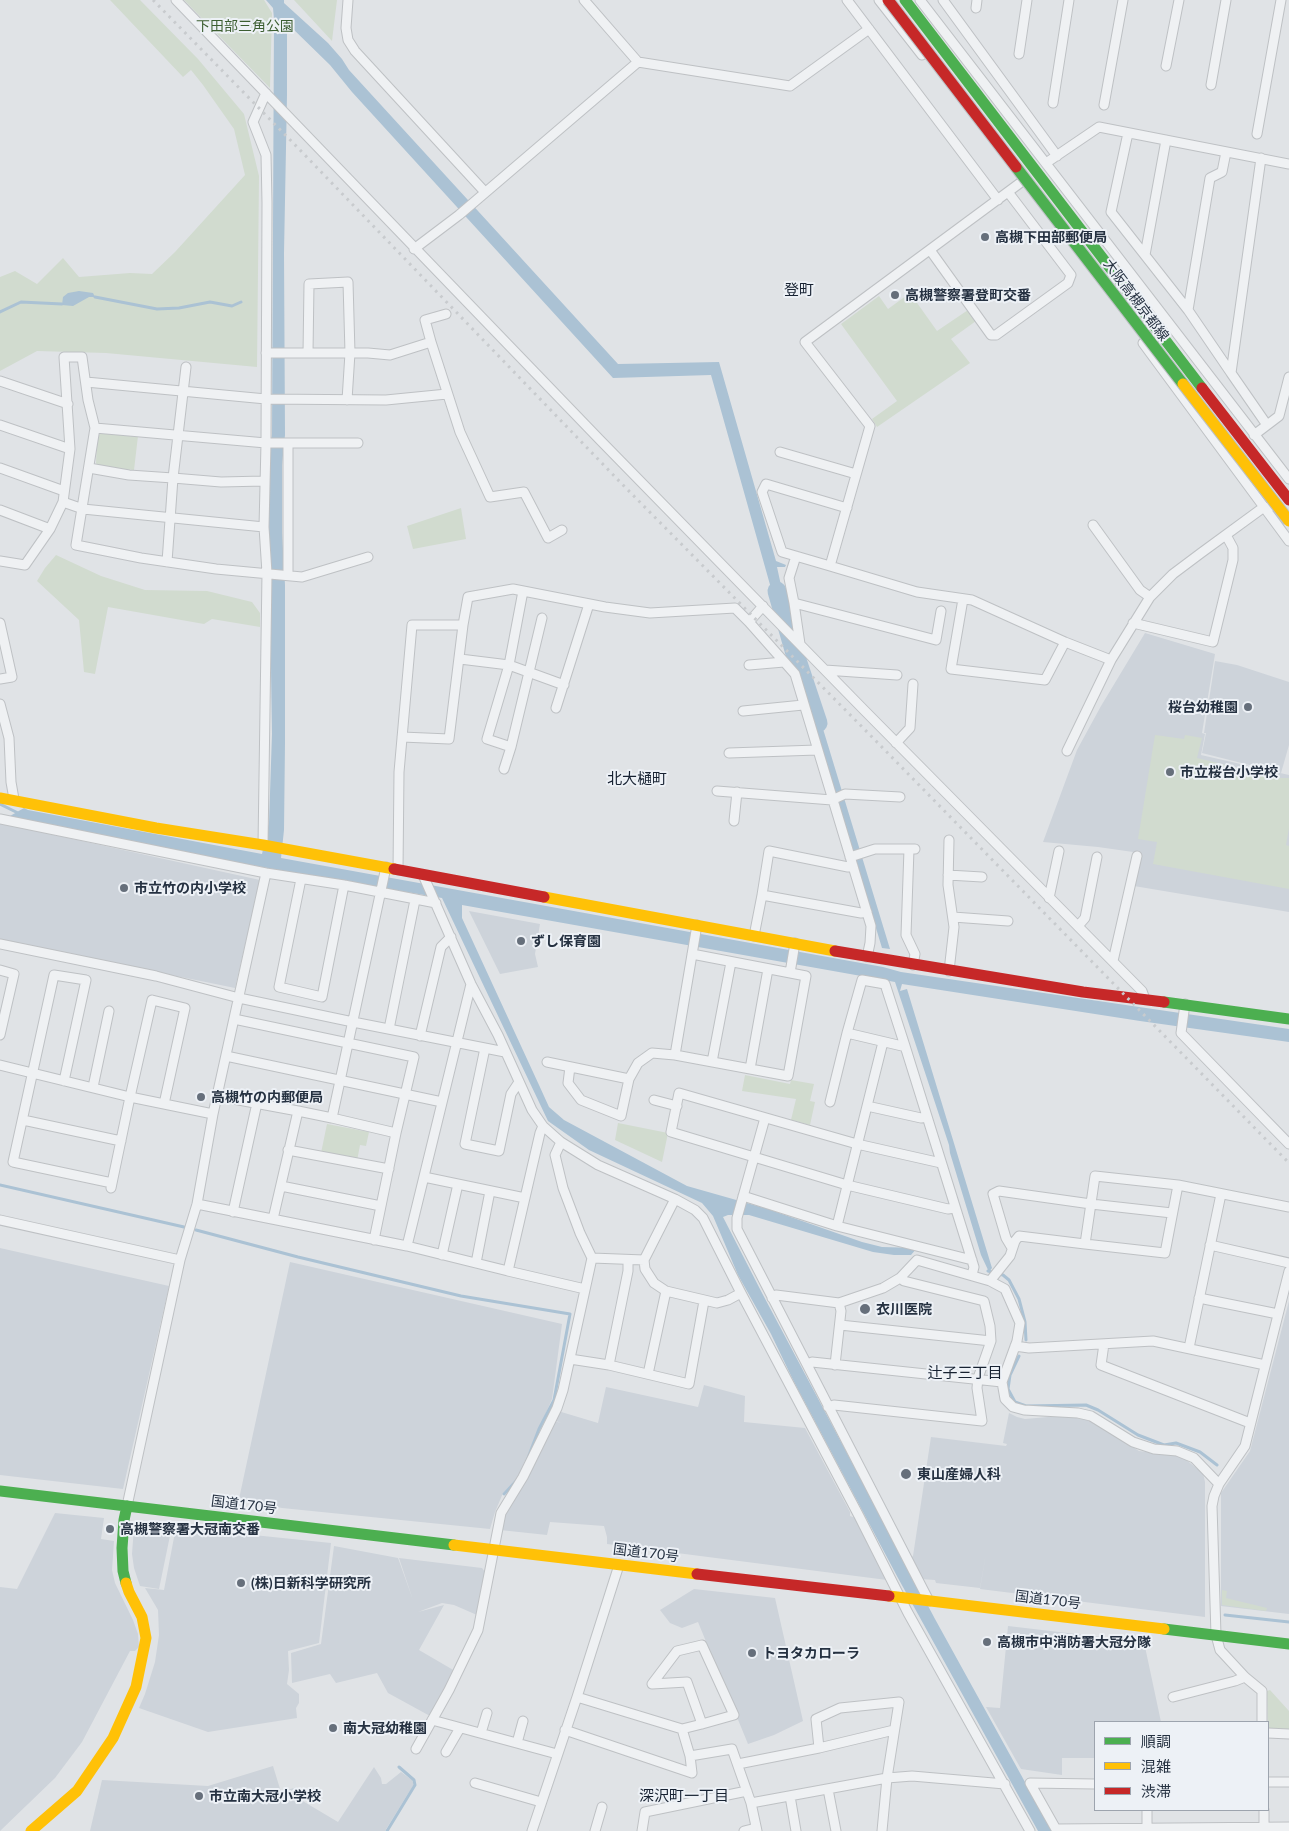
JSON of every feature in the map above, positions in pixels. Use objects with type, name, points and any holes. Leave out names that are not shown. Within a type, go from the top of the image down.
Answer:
[{"type":"main road","name":"大阪高槻京都線","points":[[888,0],[1289,521]]},
{"type":"main road","name":"大阪高槻京都線","points":[[905,0],[1138,306],[1289,500]]},
{"type":"main road","points":[[0,798],[14,799],[156,828],[263,845],[385,872],[398,870],[425,879],[696,928],[754,936],[795,946],[1083,992],[1145,999],[1184,1008],[1289,1019]]},
{"type":"main road","name":"国道170号","points":[[0,1491],[1289,1644]]},
{"type":"main road","points":[[31,1831],[77,1791],[113,1738],[136,1687],[146,1638],[142,1617],[129,1592],[123,1571],[122,1548],[127,1506]]},
{"type":"street","points":[[176,0],[414,248],[896,743],[1113,961],[1142,991],[1145,999]]},
{"type":"street","points":[[348,0],[346,28],[348,40],[355,51],[484,191]]},
{"type":"street","points":[[584,0],[638,62],[790,86],[869,29]]},
{"type":"street","points":[[847,0],[998,200]]},
{"type":"street","points":[[879,0],[1115,306],[1289,541]]},
{"type":"street","points":[[920,0],[1289,480]]},
{"type":"street","points":[[943,0],[1058,156]]},
{"type":"street","points":[[1019,54],[1028,0]]},
{"type":"street","points":[[1053,103],[1069,0]]},
{"type":"street","points":[[1104,105],[1123,0]]},
{"type":"street","points":[[1166,66],[1179,0]]},
{"type":"street","points":[[1211,85],[1226,0]]},
{"type":"street","points":[[1256,134],[1281,0]]},
{"type":"street","points":[[414,248],[459,215],[484,191],[638,62]]},
{"type":"street","points":[[263,845],[267,574],[264,527],[266,443],[266,155],[253,122],[266,93]]},
{"type":"street","points":[[1046,163],[1099,127],[1289,164]]},
{"type":"street","points":[[1128,133],[1111,212],[1188,310],[1267,425]]},
{"type":"street","points":[[1145,255],[1166,140]]},
{"type":"street","points":[[1188,310],[1210,178],[1222,172],[1226,152]]},
{"type":"street","points":[[1231,373],[1261,158]]},
{"type":"street","points":[[830,566],[870,426],[805,342],[1020,182]]},
{"type":"street","points":[[930,250],[991,334],[996,335],[1068,283],[1071,275],[1008,192]]},
{"type":"street","points":[[308,353],[309,284],[348,282],[350,353],[347,400]]},
{"type":"street","points":[[446,314],[425,320],[460,432],[490,497],[524,492],[548,538],[562,530]]},
{"type":"street","points":[[266,353],[390,355],[431,342]]},
{"type":"street","points":[[0,561],[25,565],[50,529],[63,502],[70,449],[64,357],[82,357],[95,428],[76,544],[167,562],[216,569],[302,577],[368,557]]},
{"type":"street","points":[[167,562],[173,478],[186,367]]},
{"type":"street","points":[[1254,435],[1279,416],[1289,377]]},
{"type":"street","points":[[0,381],[68,404]]},
{"type":"street","points":[[86,382],[266,399],[386,400],[447,394]]},
{"type":"street","points":[[0,425],[70,449]]},
{"type":"street","points":[[95,428],[266,443],[358,443]]},
{"type":"street","points":[[288,443],[288,575]]},
{"type":"street","points":[[780,452],[856,474]]},
{"type":"street","points":[[0,468],[64,492]]},
{"type":"street","points":[[88,468],[129,475],[221,482],[264,481]]},
{"type":"street","points":[[846,508],[766,484],[762,492],[782,552],[917,592],[972,600],[1065,642],[1112,660]]},
{"type":"street","points":[[63,502],[83,509],[264,527]]},
{"type":"street","points":[[1067,751],[1112,660],[1133,622],[1150,597],[1172,574],[1264,507],[1289,512]]},
{"type":"street","points":[[0,510],[50,529]]},
{"type":"street","points":[[1093,525],[1140,590],[1150,597]]},
{"type":"street","points":[[1133,622],[1213,642],[1233,560],[1233,548],[1226,535]]},
{"type":"street","points":[[796,556],[789,578],[794,603],[797,641]]},
{"type":"street","points":[[402,737],[448,739],[468,597],[513,589],[589,604],[650,613],[735,608],[795,674],[817,750],[855,858],[871,926],[867,957]]},
{"type":"street","points":[[512,747],[487,739],[509,665],[523,591]]},
{"type":"street","points":[[963,599],[950,669],[1045,680],[1065,642]]},
{"type":"street","points":[[794,603],[936,640],[941,611]]},
{"type":"street","points":[[556,708],[589,604]]},
{"type":"street","points":[[749,622],[763,606]]},
{"type":"street","points":[[504,769],[512,747],[542,618]]},
{"type":"street","points":[[0,622],[12,676],[0,679]]},
{"type":"street","points":[[398,870],[399,772],[412,625],[463,625]]},
{"type":"street","points":[[460,659],[509,665],[564,685]]},
{"type":"street","points":[[749,666],[784,662]]},
{"type":"street","points":[[825,670],[897,675]]},
{"type":"street","points":[[896,743],[910,728],[913,684]]},
{"type":"street","points":[[0,704],[9,738],[11,782],[14,799]]},
{"type":"street","points":[[743,711],[803,705]]},
{"type":"street","points":[[729,754],[817,750]]},
{"type":"street","points":[[0,790],[14,799]]},
{"type":"street","points":[[716,791],[834,799],[845,794],[900,797]]},
{"type":"street","points":[[734,821],[737,792]]},
{"type":"street","points":[[0,819],[266,873],[435,902]]},
{"type":"street","points":[[948,840],[948,875],[954,937],[949,971]]},
{"type":"street","points":[[754,936],[769,851],[848,867],[855,858],[875,849],[912,849],[906,935],[915,954],[913,965]]},
{"type":"street","points":[[1049,898],[1059,851]]},
{"type":"street","points":[[1078,926],[1085,918],[1097,856]]},
{"type":"street","points":[[1113,961],[1137,856]]},
{"type":"street","points":[[332,1118],[385,872]]},
{"type":"street","points":[[127,1506],[180,1260],[197,1204],[213,1114],[266,873]]},
{"type":"street","points":[[948,875],[982,877]]},
{"type":"street","points":[[301,879],[278,988],[322,997],[344,886]]},
{"type":"street","points":[[425,879],[471,984],[532,1110],[543,1126],[560,1142],[598,1165],[675,1199],[696,1210],[703,1218],[901,1598],[1005,1784],[1028,1830]]},
{"type":"street","points":[[762,895],[861,913],[867,912]]},
{"type":"street","points":[[389,1029],[415,900]]},
{"type":"street","points":[[953,917],[1008,921]]},
{"type":"street","points":[[675,1055],[696,928]]},
{"type":"street","points":[[420,1036],[441,947],[450,937]]},
{"type":"street","points":[[0,944],[156,976],[239,998],[505,1052]]},
{"type":"street","points":[[790,970],[795,946]]},
{"type":"street","points":[[570,1067],[568,1083],[581,1100],[621,1116],[629,1079],[638,1063],[652,1053],[675,1055],[788,1076],[806,976],[790,970],[768,969],[731,962],[693,951]]},
{"type":"street","points":[[712,1062],[731,962]]},
{"type":"street","points":[[750,1069],[768,969]]},
{"type":"street","points":[[0,970],[14,974],[2,1017],[0,1035]]},
{"type":"street","points":[[64,1080],[86,980],[54,975],[13,1162],[111,1185],[152,1000],[185,1008],[164,1104]]},
{"type":"street","points":[[830,1102],[862,980],[884,984],[906,1046],[926,1117],[972,1260],[974,1267],[972,1275]]},
{"type":"street","points":[[407,1246],[471,984]]},
{"type":"street","points":[[1184,1008],[1180,1033],[1289,1144]]},
{"type":"street","points":[[92,1087],[109,1011]]},
{"type":"street","points":[[234,1019],[414,1057],[374,1240]]},
{"type":"street","points":[[847,1033],[906,1046]]},
{"type":"street","points":[[837,1226],[883,1042]]},
{"type":"street","points":[[485,1048],[465,1144],[499,1151],[511,1094],[519,1082]]},
{"type":"street","points":[[226,1056],[442,1102]]},
{"type":"street","points":[[547,1062],[629,1079]]},
{"type":"street","points":[[0,1065],[130,1097],[213,1114]]},
{"type":"street","points":[[941,1163],[857,1144],[679,1093],[671,1132],[847,1185],[948,1209],[955,1208]]},
{"type":"street","points":[[217,1096],[332,1118],[396,1133]]},
{"type":"street","points":[[654,1100],[677,1106]]},
{"type":"street","points":[[233,1212],[257,1103]]},
{"type":"street","points":[[867,1106],[921,1118],[926,1117]]},
{"type":"street","points":[[273,1219],[298,1111]]},
{"type":"street","points":[[765,1118],[742,1198],[737,1218],[737,1229],[929,1601]]},
{"type":"street","points":[[23,1120],[120,1141]]},
{"type":"street","points":[[508,1271],[543,1126]]},
{"type":"street","points":[[416,1748],[449,1690],[478,1630],[493,1549],[503,1508],[522,1477],[558,1408],[564,1390],[592,1258],[562,1188],[556,1155],[560,1142]]},
{"type":"street","points":[[288,1150],[389,1169]]},
{"type":"street","points":[[1085,1244],[1095,1176],[1178,1184],[1289,1207]]},
{"type":"street","points":[[424,1177],[525,1198]]},
{"type":"street","points":[[442,1255],[458,1184]]},
{"type":"street","points":[[991,1280],[1010,1256],[1019,1236],[1165,1253],[1178,1184]]},
{"type":"street","points":[[281,1186],[381,1206]]},
{"type":"street","points":[[476,1263],[490,1191]]},
{"type":"street","points":[[1012,1248],[1006,1238],[993,1194],[999,1191],[1172,1213]]},
{"type":"street","points":[[1189,1348],[1222,1194]]},
{"type":"street","points":[[742,1198],[837,1226],[972,1260]]},
{"type":"street","points":[[675,1199],[644,1260],[645,1268],[654,1283],[666,1291],[717,1303],[741,1293]]},
{"type":"street","points":[[197,1204],[407,1246],[585,1289]]},
{"type":"street","points":[[0,1220],[180,1260]]},
{"type":"street","points":[[1210,1245],[1289,1263]]},
{"type":"street","points":[[592,1258],[644,1260]]},
{"type":"street","points":[[609,1365],[628,1271],[628,1260]]},
{"type":"street","points":[[772,1298],[776,1295],[839,1303],[883,1288],[900,1278],[917,1260],[991,1280],[1005,1289],[1020,1322],[1015,1346],[1002,1382],[1005,1399],[1013,1407],[1024,1410],[1078,1413],[1091,1416],[1133,1442],[1154,1449],[1177,1451],[1194,1458],[1219,1484]]},
{"type":"street","points":[[1262,1721],[1262,1691],[1245,1677],[1220,1650],[1216,1635],[1212,1506],[1219,1484],[1245,1446],[1289,1271]]},
{"type":"street","points":[[828,1407],[834,1405],[982,1421],[978,1378],[991,1341],[990,1326],[984,1301],[904,1281],[900,1278]]},
{"type":"street","points":[[648,1374],[666,1291]]},
{"type":"street","points":[[1199,1298],[1278,1314]]},
{"type":"street","points":[[570,1360],[609,1365],[689,1384],[704,1301]]},
{"type":"street","points":[[835,1365],[840,1324],[839,1303]]},
{"type":"street","points":[[840,1324],[991,1341]]},
{"type":"street","points":[[1015,1346],[1028,1348],[1153,1341],[1265,1365]]},
{"type":"street","points":[[1104,1344],[1101,1365],[1250,1423]]},
{"type":"street","points":[[808,1364],[812,1362],[1002,1382]]},
{"type":"street","points":[[532,1831],[619,1565]]},
{"type":"street","points":[[577,1697],[682,1729],[702,1724],[734,1715],[702,1645],[676,1651],[652,1684],[687,1682],[702,1724]]},
{"type":"street","points":[[1173,1697],[1245,1677]]},
{"type":"street","points":[[819,1748],[816,1719],[840,1708],[899,1702],[887,1778],[882,1831]]},
{"type":"street","points":[[481,1733],[487,1712]]},
{"type":"street","points":[[432,1720],[557,1754]]},
{"type":"street","points":[[517,1743],[523,1721]]},
{"type":"street","points":[[446,1752],[460,1728]]},
{"type":"street","points":[[565,1730],[692,1773],[690,1756],[682,1729]]},
{"type":"street","points":[[738,1764],[819,1748],[894,1730]]},
{"type":"street","points":[[1269,1733],[1289,1734]]},
{"type":"street","points":[[690,1756],[732,1749],[752,1803],[757,1830],[744,1831]]},
{"type":"street","points":[[752,1803],[887,1778],[912,1776],[1005,1784]]},
{"type":"street","points":[[1269,1782],[1289,1782]]},
{"type":"street","points":[[475,1783],[542,1802]]},
{"type":"street","points":[[1094,1784],[1030,1783],[1056,1830],[1264,1829],[1289,1827]]},
{"type":"street","points":[[828,1789],[836,1831]]},
{"type":"street","points":[[642,1831],[645,1812],[747,1791]]},
{"type":"street","points":[[790,1796],[796,1831]]},
{"type":"street","points":[[595,1831],[602,1807]]},
{"type":"street","points":[[1147,1811],[1147,1830]]},
{"type":"street","points":[[1264,1811],[1264,1829]]},
{"type":"shaded area","name":"市立桜台小学校","points":[[1145,633],[1215,654],[1202,733],[1205,734],[1201,755],[1289,775],[1289,912],[1134,886],[1140,853],[1043,842],[1077,750]]},
{"type":"shaded area","name":"桜台幼稚園","points":[[1215,661],[1237,665],[1289,682],[1289,745],[1281,773],[1202,753]]},
{"type":"shaded area","points":[[0,823],[260,880],[235,988],[0,940]]},
{"type":"shaded area","points":[[469,911],[540,924],[535,954],[538,967],[500,974]]},
{"type":"shaded area","points":[[0,1248],[169,1286],[123,1489],[0,1475]]},
{"type":"shaded area","points":[[290,1262],[562,1324],[552,1399],[518,1477],[503,1493],[490,1529],[282,1508],[239,1499]]},
{"type":"shaded area","points":[[1289,1301],[1289,1614],[1221,1606],[1221,1493],[1250,1451]]},
{"type":"shaded area","points":[[704,1385],[745,1396],[744,1422],[805,1428],[850,1512],[850,1516],[856,1518],[887,1580],[607,1544],[604,1526],[550,1522],[547,1535],[500,1530],[504,1511],[519,1492],[554,1421],[561,1423],[556,1421],[558,1411],[598,1423],[606,1387],[698,1407]]},
{"type":"shaded area","points":[[1009,1413],[1025,1419],[1059,1416],[1084,1419],[1095,1423],[1139,1451],[1181,1456],[1203,1473],[1205,1482],[1205,1617],[980,1589],[986,1553],[980,1588],[936,1583],[935,1580],[921,1579],[910,1558],[913,1556],[931,1437],[1006,1446],[1007,1444],[1003,1443]]},
{"type":"shaded area","points":[[55,1513],[104,1518],[101,1539],[114,1541],[112,1570],[115,1583],[133,1620],[138,1634],[139,1647],[135,1651],[130,1651],[82,1742],[55,1778],[0,1831],[0,1587],[17,1589]]},
{"type":"shaded area","points":[[146,1523],[172,1526],[159,1589],[140,1586],[134,1568],[132,1554],[134,1527]]},
{"type":"shaded area","points":[[176,1527],[331,1543],[319,1643],[288,1651],[289,1670],[287,1684],[299,1694],[299,1703],[296,1708],[297,1718],[208,1732],[139,1708],[155,1662],[159,1635],[158,1610],[145,1588],[164,1590]]},
{"type":"shaded area","points":[[334,1546],[398,1558],[413,1600],[399,1558],[482,1568],[485,1572],[477,1615],[454,1605],[442,1603],[418,1612],[444,1605],[419,1650],[455,1671],[430,1716],[388,1693],[377,1673],[336,1683],[330,1674],[292,1683],[291,1653],[321,1644]]},
{"type":"shaded area","points":[[694,1589],[775,1598],[803,1721],[774,1735],[748,1744],[698,1622],[682,1628],[670,1623],[660,1610]]},
{"type":"shaded area","points":[[1008,1626],[1144,1642],[1161,1721],[1094,1721],[1094,1758],[1062,1758],[1062,1775],[1021,1769],[986,1707],[1000,1708]]},
{"type":"shaded area","name":"市立南大冠小学校","points":[[273,1766],[281,1792],[297,1787],[301,1800],[338,1822],[374,1767],[381,1778],[382,1784],[386,1784],[401,1772],[412,1780],[414,1784],[385,1831],[90,1831],[102,1780],[208,1786]]},
{"type":"green space","points":[[110,0],[140,0],[198,59],[244,114],[259,176],[257,367],[106,353],[37,351],[0,371],[0,277],[15,271],[37,284],[63,258],[79,277],[130,273],[152,274],[175,252],[245,175],[234,129],[203,85],[191,70],[183,77]]},
{"type":"green space","name":"下田部三角公園","points":[[184,0],[264,0],[272,13],[270,88]]},
{"type":"green space","points":[[294,0],[337,0],[332,41]]},
{"type":"green space","points":[[910,293],[937,331],[968,310],[976,321],[951,339],[970,363],[877,427],[872,419],[897,401],[841,324],[879,296],[888,309]]},
{"type":"green space","points":[[101,433],[138,436],[134,470],[98,467],[96,463],[97,437]]},
{"type":"green space","points":[[461,508],[466,539],[413,549],[407,526]]},
{"type":"green space","points":[[56,555],[101,576],[145,590],[207,591],[252,602],[260,613],[260,627],[212,619],[204,624],[108,607],[95,674],[84,672],[79,620],[37,581]]},
{"type":"green space","points":[[1155,735],[1184,739],[1185,735],[1202,738],[1197,758],[1281,778],[1289,778],[1289,828],[1286,845],[1289,846],[1289,889],[1153,864],[1157,842],[1138,839]]},
{"type":"green space","points":[[745,1075],[790,1084],[791,1080],[814,1084],[810,1101],[815,1102],[810,1125],[791,1120],[796,1099],[742,1091]]},
{"type":"green space","points":[[618,1123],[668,1133],[662,1162],[615,1140]]},
{"type":"green space","points":[[327,1124],[369,1132],[366,1146],[360,1145],[357,1161],[321,1153]]},
{"type":"green space","points":[[1222,1590],[1227,1591],[1226,1598],[1267,1608],[1266,1611],[1222,1605]]},
{"type":"green space","points":[[1270,1690],[1289,1711],[1289,1731],[1269,1730],[1267,1691]]},
{"type":"water","points":[[266,0],[284,0],[284,3],[328,43],[349,70],[618,364],[719,362],[776,561],[786,565],[785,567],[777,567],[782,590],[780,591],[788,619],[776,606],[711,375],[613,378],[352,92],[330,65],[289,25],[287,28],[284,253],[285,435],[282,465],[282,533],[285,585],[285,743],[284,830],[281,858],[883,967],[901,972],[1289,1029],[1289,1042],[902,984],[900,991],[907,989],[992,1268],[989,1272],[981,1255],[949,1145],[895,982],[462,905],[462,918],[549,1107],[564,1120],[687,1186],[768,1209],[862,1242],[882,1247],[917,1248],[911,1255],[873,1252],[749,1215],[728,1215],[723,1217],[935,1619],[1052,1831],[1038,1831],[898,1578],[794,1382],[771,1334],[738,1275],[713,1216],[702,1203],[589,1150],[548,1121],[442,898],[180,852],[26,821],[10,816],[24,808],[262,854],[269,823],[272,734],[268,469],[272,434],[274,19],[273,8]]},
{"type":"water","points":[[79,291],[93,293],[95,297],[89,297],[73,306],[62,305],[63,297],[68,293]]},
{"type":"water","points":[[813,696],[890,949],[882,948],[807,700]]},
{"type":"waterway","points":[[95,297],[157,309],[179,308],[210,302],[232,306],[241,302]]},
{"type":"waterway","points":[[0,312],[21,302],[62,304]]},
{"type":"waterway","points":[[777,591],[818,723]]},
{"type":"waterway","points":[[0,804],[18,813]]},
{"type":"waterway","points":[[0,1185],[184,1227]]},
{"type":"waterway","points":[[196,1230],[298,1257],[461,1296],[570,1314],[554,1400],[539,1429],[526,1463]]},
{"type":"waterway","points":[[988,1271],[1003,1275],[1009,1280],[1019,1299],[1025,1322],[1026,1340]]},
{"type":"waterway","points":[[1019,1356],[1010,1375],[1008,1389],[1015,1402],[1026,1406],[1086,1405],[1098,1410],[1138,1435],[1164,1445],[1176,1443],[1200,1452],[1217,1465]]},
{"type":"waterway","points":[[504,1494],[516,1481]]},
{"type":"waterway","points":[[1225,1615],[1289,1622]]},
{"type":"waterway","points":[[387,1831],[415,1785],[414,1780],[399,1767]]},
{"type":"railway","points":[[153,0],[622,484],[1289,1163]]},
{"type":"traffic: fast","points":[[905,0],[1202,388]]},
{"type":"traffic: fast","points":[[1016,167],[1183,384]]},
{"type":"traffic: fast","points":[[1164,1002],[1289,1019]]},
{"type":"traffic: fast","points":[[0,1491],[454,1545]]},
{"type":"traffic: fast","points":[[126,1583],[123,1571],[122,1548],[127,1506]]},
{"type":"traffic: fast","points":[[1164,1629],[1289,1644]]},
{"type":"traffic: slow","points":[[1183,384],[1289,521]]},
{"type":"traffic: slow","points":[[0,798],[156,828],[394,869]]},
{"type":"traffic: slow","points":[[544,897],[835,951]]},
{"type":"traffic: slow","points":[[454,1545],[697,1574]]},
{"type":"traffic: slow","points":[[31,1831],[77,1791],[113,1738],[136,1687],[146,1638],[142,1617],[126,1583]]},
{"type":"traffic: slow","points":[[889,1596],[1164,1629]]},
{"type":"traffic: jam","points":[[888,0],[1016,167]]},
{"type":"traffic: jam","points":[[1202,388],[1289,500]]},
{"type":"traffic: jam","points":[[394,869],[544,897]]},
{"type":"traffic: jam","points":[[835,951],[1083,992],[1164,1002]]},
{"type":"traffic: jam","points":[[697,1574],[889,1596]]},
{"type":"place","name":"高槻下田部郵便局","points":[[985,237]]},
{"type":"place","name":"高槻警察署登町交番","points":[[895,295]]},
{"type":"place","name":"桜台幼稚園","points":[[1248,707]]},
{"type":"place","name":"市立桜台小学校","points":[[1170,772]]},
{"type":"place","name":"市立竹の内小学校","points":[[124,888]]},
{"type":"place","name":"ずし保育園","points":[[521,941]]},
{"type":"place","name":"高槻竹の内郵便局","points":[[201,1097]]},
{"type":"place","name":"衣川医院","points":[[865,1309]]},
{"type":"place","name":"東山産婦人科","points":[[906,1474]]},
{"type":"place","name":"高槻警察署大冠南交番","points":[[110,1529]]},
{"type":"place","name":"(株)日新科学研究所","points":[[241,1583]]},
{"type":"place","name":"高槻市中消防署大冠分隊","points":[[987,1642]]},
{"type":"place","name":"トヨタカローラ","points":[[752,1653]]},
{"type":"place","name":"南大冠幼稚園","points":[[333,1728]]},
{"type":"place","name":"市立南大冠小学校","points":[[199,1796]]},
{"type":"district","name":"登町","points":[[799,290]]},
{"type":"district","name":"北大樋町","points":[[637,779]]},
{"type":"district","name":"辻子三丁目","points":[[965,1373]]},
{"type":"district","name":"深沢町一丁目","points":[[684,1796]]}]
